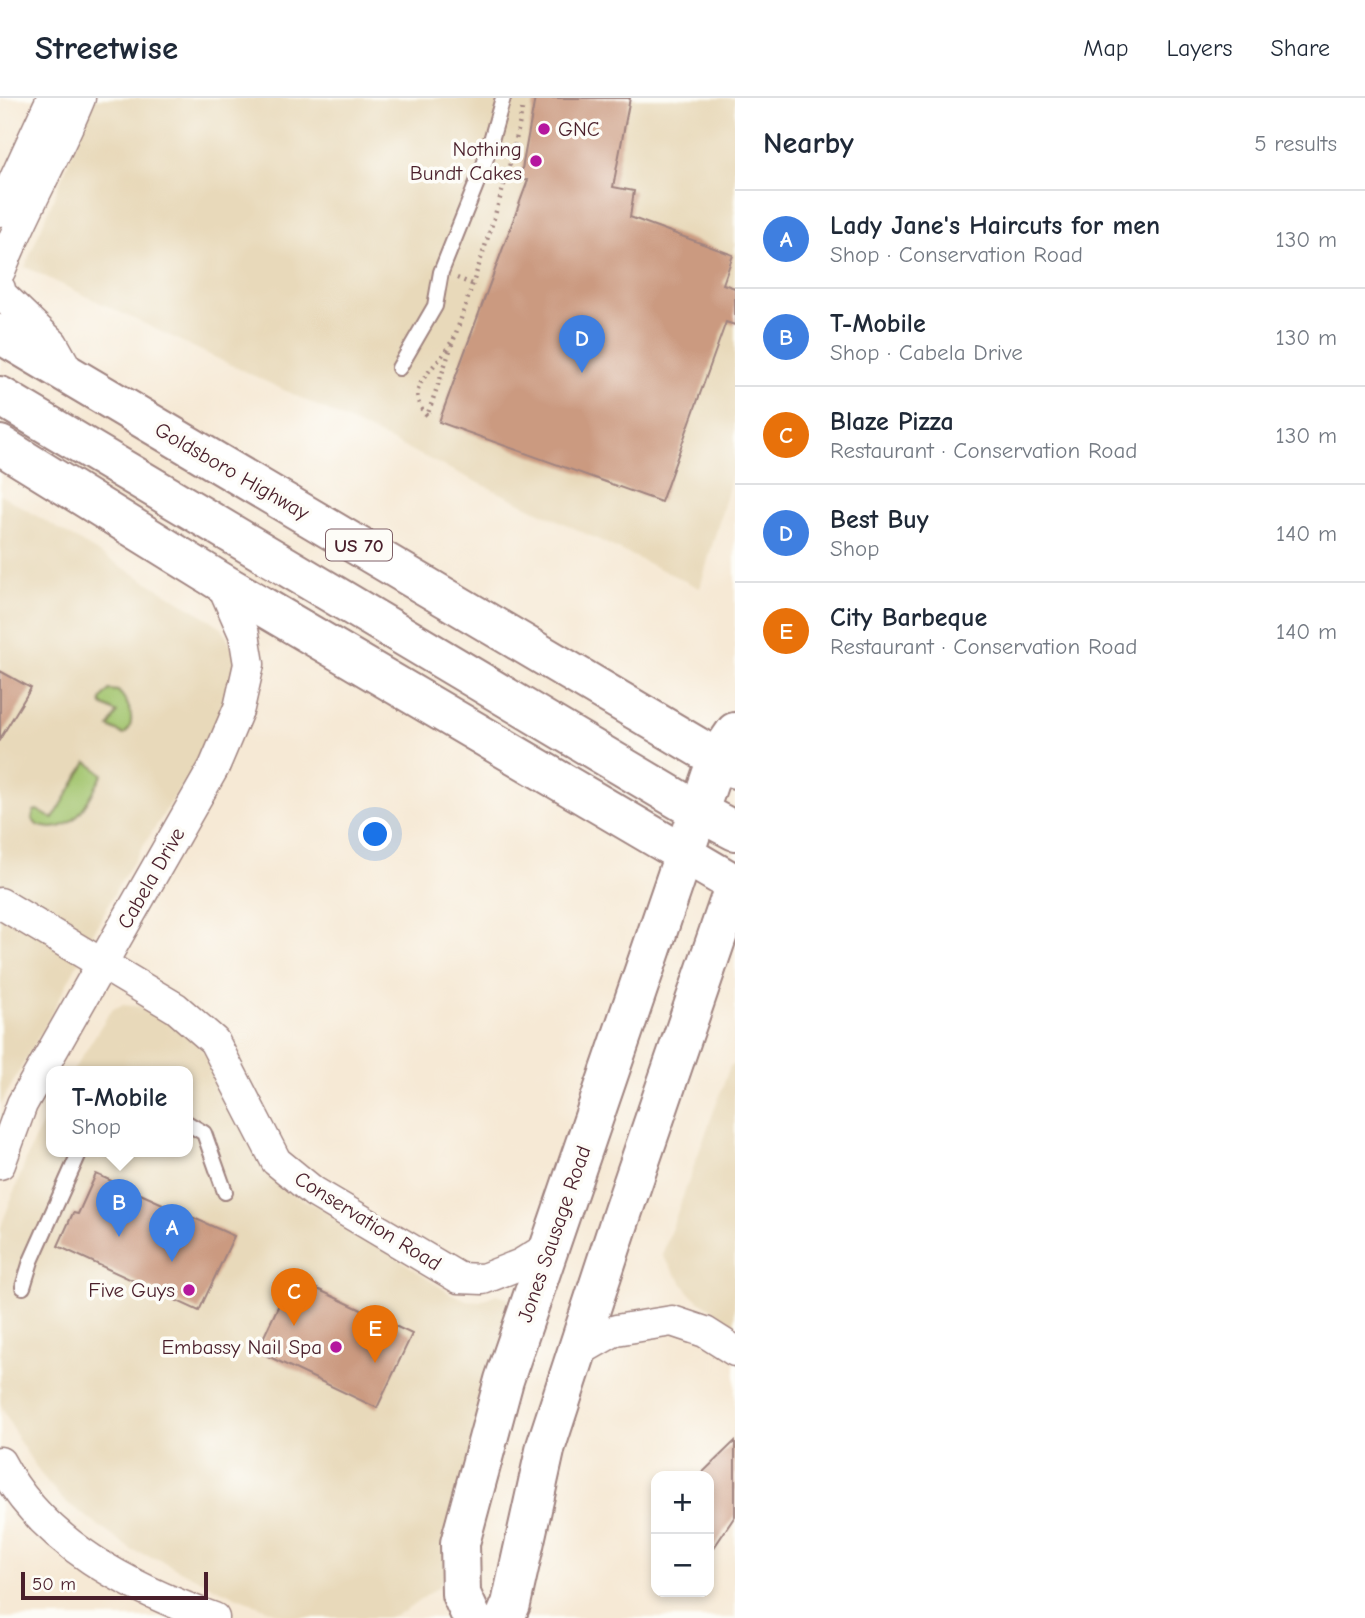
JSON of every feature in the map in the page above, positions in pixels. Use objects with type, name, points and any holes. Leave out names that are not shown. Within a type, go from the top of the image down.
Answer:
[{"type":"main road","name":"Goldsboro Highway","points":[[0,334],[73,379],[729,753]]},
{"type":"main road","points":[[0,396],[735,831]]},
{"type":"main road","points":[[0,445],[221,582],[735,884],[546,1446],[506,1618]]},
{"type":"main road","name":"Jones Sausage Road","points":[[472,1618],[461,1594],[460,1543],[504,1380],[699,812],[729,753]]},
{"type":"street","points":[[0,211],[52,98]]},
{"type":"street","points":[[0,271],[80,98]]},
{"type":"street","points":[[0,289],[1,294],[53,344],[73,379]]},
{"type":"street","name":"Cabela Drive","points":[[0,1164],[22,1104],[214,767],[239,708],[249,664],[244,634],[221,582]]},
{"type":"street","name":"Conservation Road","points":[[0,903],[176,1008],[214,1041],[276,1161],[314,1192],[459,1278],[483,1279],[522,1265],[550,1246]]},
{"type":"street","points":[[576,1353],[616,1330],[672,1321],[705,1332],[735,1351]]},
{"type":"street","points":[[0,1462],[42,1519],[97,1565],[172,1603],[214,1618]]},
{"type":"lane","points":[[399,368],[435,306],[441,272],[484,165],[503,98]]},
{"type":"lane","points":[[193,1127],[204,1133],[225,1192]]},
{"type":"lane","points":[[23,1287],[31,1261],[77,1157]]},
{"type":"path","points":[[455,337],[424,376],[416,395],[420,409],[427,416],[455,337],[516,144],[524,98]]},
{"type":"shaded area","points":[[95,98],[735,98],[735,465],[700,588],[25,267]]},
{"type":"shaded area","points":[[0,494],[211,620],[222,628],[238,658],[233,712],[119,884],[0,1105]]},
{"type":"shaded area","points":[[122,1005],[146,1007],[192,1038],[213,1063],[264,1167],[281,1188],[332,1214],[448,1292],[466,1300],[480,1301],[496,1294],[506,1297],[514,1305],[446,1572],[438,1587],[405,1611],[386,1618],[284,1616],[218,1589],[158,1559],[133,1551],[62,1499],[40,1473],[19,1441],[0,1403],[0,1229],[33,1142],[46,1118],[46,1157],[193,1157],[193,1066],[76,1066],[113,1009]]},
{"type":"shaded area","points":[[735,1065],[735,1325],[691,1295],[662,1255],[730,1066]]},
{"type":"green space","points":[[109,690],[118,691],[126,701],[130,713],[131,725],[124,735],[109,727],[117,713],[102,705],[101,700]]},
{"type":"green space","points":[[87,762],[103,774],[78,814],[61,827],[37,825],[32,819],[34,811],[53,819]]},
{"type":"building","points":[[535,98],[630,98],[613,187],[634,191],[630,217],[733,255],[723,284],[735,288],[735,325],[726,322],[661,502],[439,422],[528,180],[520,180]]},
{"type":"building","points":[[0,671],[31,688],[0,739]]},
{"type":"building","points":[[96,1174],[234,1236],[199,1311],[58,1246],[73,1213],[78,1214]]},
{"type":"building","points":[[292,1277],[412,1334],[377,1408],[257,1351]]},
{"type":"building","points":[[735,1441],[735,1516],[714,1548],[714,1471],[704,1471]]},
{"type":"place","name":"GNC","points":[[544,129]]},
{"type":"place","name":"Nothing Bundt Cakes","points":[[536,161]]},
{"type":"place","name":"Best Buy","points":[[582,373]]},
{"type":"place","name":"T-Mobile","points":[[119,1237]]},
{"type":"place","name":"Lady Jane's Haircuts for men","points":[[172,1262]]},
{"type":"place","name":"Five Guys","points":[[189,1290]]},
{"type":"place","name":"Blaze Pizza","points":[[294,1326]]},
{"type":"place","name":"Embassy Nail Spa","points":[[336,1347]]},
{"type":"place","name":"City Barbeque","points":[[375,1363]]}]
